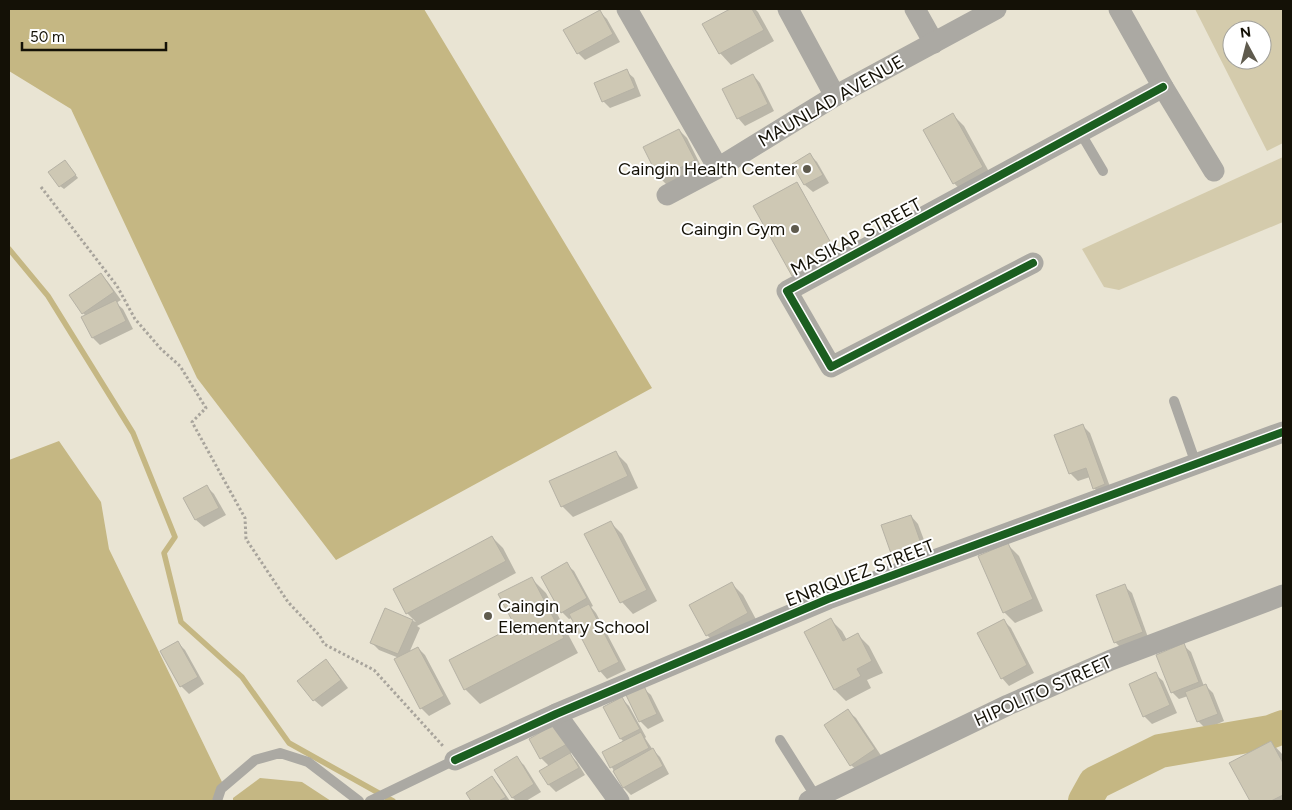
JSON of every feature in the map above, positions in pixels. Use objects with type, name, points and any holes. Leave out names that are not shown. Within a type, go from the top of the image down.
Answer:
[{"type":"street","points":[[627,9],[718,168]]},
{"type":"street","points":[[788,9],[835,96]]},
{"type":"street","points":[[915,9],[934,43]]},
{"type":"street","name":"MAUNLAD AVENUE","points":[[667,195],[718,168],[835,96],[996,9]]},
{"type":"street","points":[[1119,9],[1163,87],[1214,171]]},
{"type":"street","name":"MASIKAP STREET","points":[[1033,263],[832,367],[786,291],[1163,87]]},
{"type":"street","name":"ENRIQUEZ STREET","points":[[455,760],[556,714],[828,599],[1283,432]]},
{"type":"street","name":"HIPOLITO STREET","points":[[813,799],[1008,705],[1111,660],[1283,595]]},
{"type":"street","points":[[556,714],[619,801]]},
{"type":"lane","points":[[1080,132],[1103,171]]},
{"type":"lane","points":[[1174,401],[1196,464]]},
{"type":"lane","points":[[780,740],[813,799]]},
{"type":"lane","points":[[217,801],[221,789],[255,760],[280,754],[308,762],[359,801]]},
{"type":"lane","points":[[370,801],[455,760]]},
{"type":"path","points":[[41,187],[117,286],[135,319],[161,349],[180,366],[206,408],[192,422],[245,518],[246,539],[288,602],[320,636],[324,644],[374,670],[455,760]]},
{"type":"shaded area","points":[[9,9],[424,9],[652,388],[336,560],[197,378],[71,109],[9,71]]},
{"type":"shaded area","points":[[1195,9],[1283,9],[1283,143],[1267,151],[1226,70],[1272,70],[1272,20],[1222,20],[1222,62]]},
{"type":"shaded area","points":[[1283,157],[1283,222],[1119,290],[1104,287],[1082,249]]},
{"type":"shaded area","points":[[59,441],[101,502],[109,549],[222,782],[212,801],[9,801],[9,460]]},
{"type":"shaded area","points":[[260,778],[302,782],[331,801],[233,801],[233,798]]},
{"type":"building","points":[[730,9],[752,9],[764,30],[719,54],[702,24]]},
{"type":"building","points":[[600,10],[613,34],[577,54],[563,30]]},
{"type":"building","points":[[627,69],[635,88],[602,102],[594,83]]},
{"type":"building","points":[[753,74],[768,104],[737,119],[722,89]]},
{"type":"building","points":[[953,113],[983,167],[953,184],[923,130]]},
{"type":"building","points":[[679,129],[695,160],[659,179],[643,147]]},
{"type":"building","name":"Caingin Health Center","points":[[810,153],[823,175],[804,185],[792,164]]},
{"type":"building","points":[[65,160],[76,175],[59,187],[48,172]]},
{"type":"building","name":"Caingin Gym","points":[[797,182],[836,252],[792,276],[753,206]]},
{"type":"building","points":[[101,273],[114,292],[82,314],[69,295]]},
{"type":"building","points":[[116,300],[126,321],[92,338],[81,317]]},
{"type":"building","points":[[1083,424],[1105,484],[1093,489],[1086,468],[1069,474],[1054,435]]},
{"type":"building","points":[[616,451],[628,476],[561,507],[549,481]]},
{"type":"building","points":[[207,485],[219,508],[195,520],[183,498]]},
{"type":"building","points":[[911,515],[923,549],[893,559],[881,525]]},
{"type":"building","points":[[611,521],[647,590],[620,603],[584,534]]},
{"type":"building","points":[[492,536],[506,561],[406,614],[393,589]]},
{"type":"building","points":[[1008,543],[1033,599],[1003,613],[978,556]]},
{"type":"building","points":[[567,562],[587,598],[561,613],[541,577]]},
{"type":"building","points":[[532,577],[564,638],[464,690],[449,660],[515,626],[498,594]]},
{"type":"building","points":[[732,582],[748,613],[706,636],[689,605]]},
{"type":"building","points":[[1125,584],[1143,632],[1114,643],[1096,595]]},
{"type":"building","points":[[589,604],[619,662],[599,672],[569,614]]},
{"type":"building","points":[[385,608],[413,620],[398,654],[370,643]]},
{"type":"building","points":[[831,618],[843,641],[858,633],[872,661],[857,669],[861,676],[834,690],[804,632]]},
{"type":"building","points":[[1004,619],[1027,665],[1001,679],[977,633]]},
{"type":"building","points":[[178,641],[198,677],[180,687],[160,651]]},
{"type":"building","points":[[1184,643],[1199,682],[1171,693],[1156,655]]},
{"type":"building","points":[[418,647],[444,696],[420,709],[394,659]]},
{"type":"building","points":[[326,659],[341,680],[313,701],[297,681]]},
{"type":"building","points":[[1156,672],[1170,705],[1143,717],[1129,684]]},
{"type":"building","points":[[1206,684],[1218,714],[1197,722],[1185,692]]},
{"type":"building","points":[[644,686],[657,714],[639,722],[626,695]]},
{"type":"building","points":[[622,697],[640,729],[620,739],[603,707]]},
{"type":"building","points":[[848,709],[875,749],[850,766],[824,725]]},
{"type":"building","points":[[555,724],[567,744],[540,759],[529,739]]},
{"type":"building","points":[[641,732],[649,748],[610,768],[602,752]]},
{"type":"building","points":[[1271,741],[1283,763],[1283,795],[1271,801],[1250,801],[1229,763]]},
{"type":"building","points":[[653,748],[663,766],[623,788],[613,771]]},
{"type":"building","points":[[570,753],[579,768],[548,785],[539,771]]},
{"type":"building","points":[[517,756],[534,784],[512,798],[494,770]]},
{"type":"building","points":[[492,776],[506,797],[499,801],[471,801],[466,793]]},
{"type":"waterway","points":[[9,249],[48,296],[133,433],[175,537],[164,553],[181,622],[242,677],[289,743],[393,801]]},
{"type":"waterway","points":[[1085,801],[1095,783],[1160,751],[1270,732],[1283,727]]},
{"type":"cycle path","points":[[1033,263],[831,367],[787,291],[1163,87]]},
{"type":"cycle path","points":[[455,760],[556,714],[828,599],[1283,432]]},
{"type":"place","name":"Caingin Health Center","points":[[807,169]]},
{"type":"place","name":"Caingin Gym","points":[[795,229]]},
{"type":"place","name":"Caingin Elementary School","points":[[488,616]]}]
